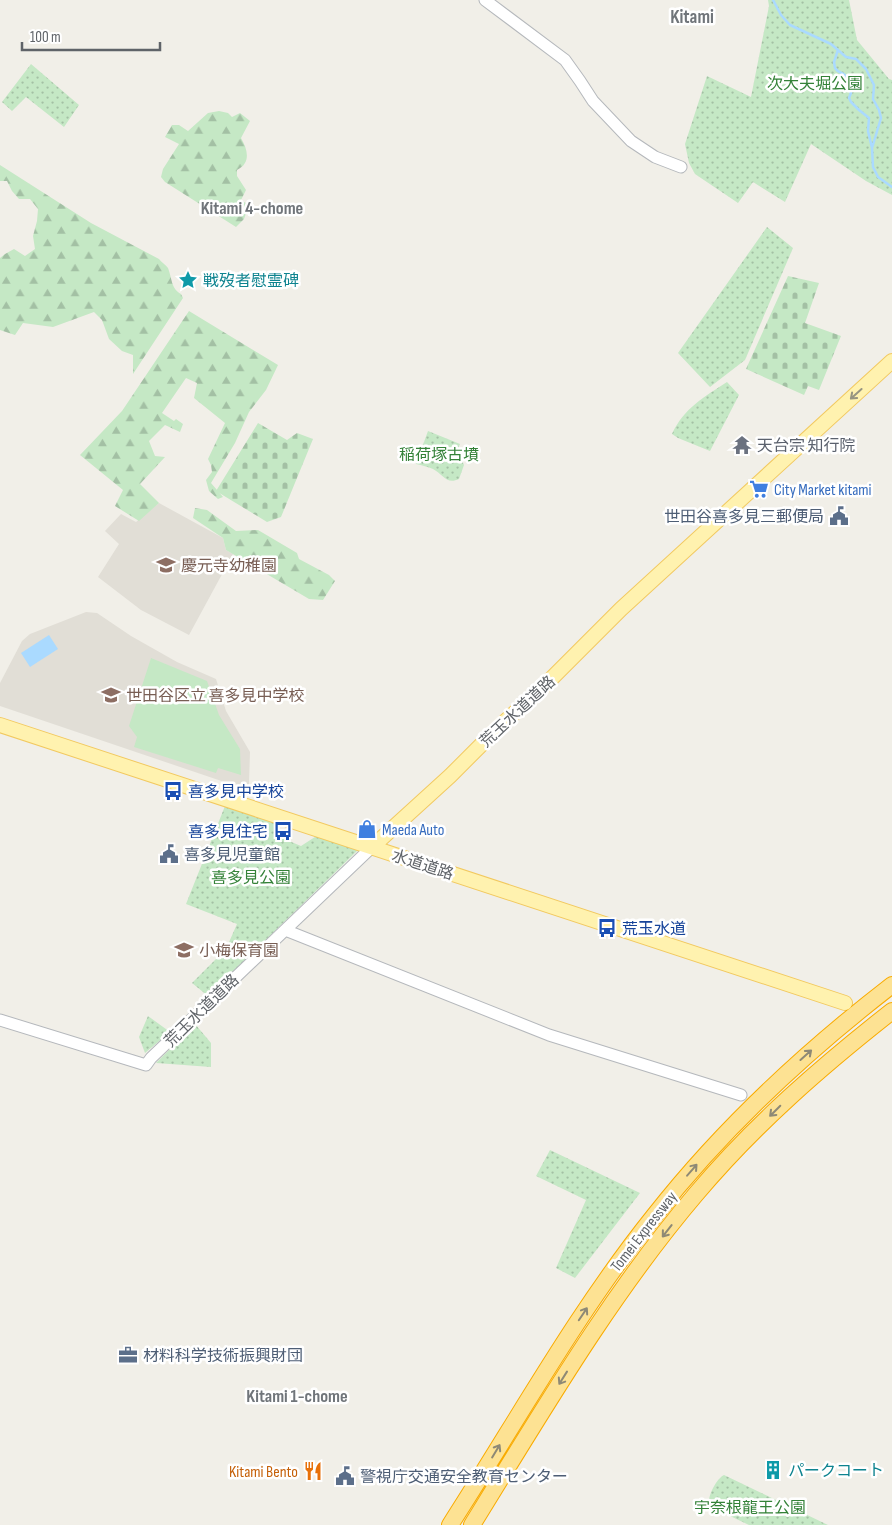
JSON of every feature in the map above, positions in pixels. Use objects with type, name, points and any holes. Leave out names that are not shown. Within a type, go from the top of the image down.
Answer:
[{"type":"highway","name":"Tomei Expressway","points":[[450,1525],[579,1320],[653,1216],[710,1149],[773,1085],[819,1044],[892,985]]},
{"type":"highway","name":"Tomei Expressway","points":[[472,1525],[600,1321],[696,1194],[751,1134],[794,1092],[892,1010]]},
{"type":"main road","name":"荒玉水道道路","points":[[372,847],[450,776],[622,609],[892,361]]},
{"type":"main road","name":"水道道路","points":[[0,725],[845,1003]]},
{"type":"street","points":[[485,0],[565,60],[593,101],[631,141],[655,158],[681,167]]},
{"type":"street","name":"荒玉水道道路","points":[[0,1020],[146,1066],[151,1058],[372,847]]},
{"type":"street","points":[[285,930],[549,1034],[741,1095]]},
{"type":"shaded area","name":"慶元寺幼稚園","points":[[159,503],[223,538],[226,550],[233,554],[189,635],[141,610],[98,577],[119,544],[105,531],[121,514],[136,522]]},
{"type":"shaded area","name":"世田谷区立 喜多見中学校","points":[[86,612],[97,613],[131,636],[177,662],[216,679],[226,711],[250,752],[248,790],[0,706],[0,683],[22,641],[30,634]]},
{"type":"green space","name":"次大夫堀公園","points":[[768,0],[849,0],[857,40],[889,79],[892,80],[892,195],[866,181],[811,144],[785,202],[753,182],[738,203],[695,174],[689,163],[685,144],[707,76],[751,97],[769,6]]},
{"type":"green space","points":[[31,64],[79,105],[64,127],[26,97],[12,111],[2,102]]},
{"type":"green space","points":[[219,111],[228,113],[232,117],[240,113],[250,121],[241,138],[247,152],[245,164],[237,170],[237,176],[246,190],[241,200],[249,205],[244,219],[236,227],[165,182],[161,177],[163,169],[179,144],[165,137],[172,125],[179,125],[188,131],[208,113]]},
{"type":"green space","points":[[0,165],[91,223],[159,259],[168,268],[175,289],[183,298],[133,374],[133,355],[122,351],[109,339],[102,320],[94,312],[53,327],[23,323],[15,335],[0,330],[0,258],[14,249],[25,256],[35,249],[33,236],[38,209],[30,199],[19,199],[7,181],[0,181]]},
{"type":"green space","points":[[767,227],[793,248],[745,360],[710,387],[678,353]]},
{"type":"green space","points":[[788,276],[819,283],[805,323],[841,336],[819,390],[808,386],[804,395],[746,369]]},
{"type":"green space","points":[[189,311],[278,365],[266,390],[249,412],[235,443],[211,483],[223,497],[218,499],[209,491],[206,480],[212,472],[208,459],[225,423],[194,398],[197,383],[186,378],[162,413],[174,421],[176,419],[183,424],[180,432],[165,425],[149,441],[155,456],[165,457],[140,484],[159,503],[139,521],[115,506],[123,490],[80,455],[122,411]]},
{"type":"green space","points":[[727,382],[739,395],[710,451],[672,434],[682,417],[689,410]]},
{"type":"green space","points":[[258,423],[287,440],[297,433],[313,439],[281,517],[267,522],[216,491]]},
{"type":"green space","name":"稲荷塚古墳","points":[[428,431],[460,444],[456,453],[460,456],[464,465],[459,479],[448,480],[433,469],[416,464]]},
{"type":"green space","points":[[195,508],[207,510],[236,531],[258,530],[297,553],[299,559],[329,575],[335,581],[323,600],[309,599],[226,550],[223,538],[193,518]]},
{"type":"green space","points":[[151,658],[207,681],[219,715],[240,749],[241,775],[218,768],[216,773],[134,747],[137,737],[129,726]]},
{"type":"green space","name":"喜多見公園","points":[[225,806],[278,822],[277,836],[301,846],[318,835],[358,850],[208,996],[192,983],[226,949],[237,924],[186,904]]},
{"type":"green space","points":[[148,1016],[170,1032],[145,1053],[139,1037]]},
{"type":"green space","points":[[195,1024],[211,1043],[211,1067],[156,1063]]},
{"type":"green space","points":[[550,1150],[640,1193],[575,1278],[556,1268],[586,1200],[536,1176]]},
{"type":"green space","name":"宇奈根龍王公園","points":[[724,1475],[828,1525],[749,1525],[709,1506],[709,1498],[713,1489],[718,1480]]},
{"type":"water","points":[[49,635],[58,649],[30,667],[21,653]]},
{"type":"waterway","points":[[773,0],[781,15],[790,25],[831,44],[846,57],[856,59],[866,69],[874,85],[873,99],[881,118],[872,148]]},
{"type":"waterway","points":[[838,50],[834,62],[835,68],[844,74],[847,82],[850,83],[851,87],[849,90],[851,93],[849,98],[859,110]]},
{"type":"waterway","points":[[859,110],[869,118],[868,131],[872,148],[873,167],[878,177],[892,187]]},
{"type":"place","name":"戦歿者慰霊碑","points":[[188,280]]},
{"type":"place","name":"天台宗 知行院","points":[[742,445]]},
{"type":"place","name":"City Market kitami","points":[[759,489]]},
{"type":"place","name":"世田谷喜多見三郵便局","points":[[839,516]]},
{"type":"place","name":"慶元寺幼稚園","points":[[166,565]]},
{"type":"place","name":"世田谷区立 喜多見中学校","points":[[111,695]]},
{"type":"place","name":"喜多見中学校","points":[[173,791]]},
{"type":"place","name":"Maeda Auto","points":[[367,829]]},
{"type":"place","name":"喜多見住宅","points":[[283,831]]},
{"type":"place","name":"喜多見児童館","points":[[169,854]]},
{"type":"place","name":"荒玉水道","points":[[607,928]]},
{"type":"place","name":"小梅保育園","points":[[184,950]]},
{"type":"place","name":"材料科学技術振興財団","points":[[128,1355]]},
{"type":"place","name":"パークコート","points":[[773,1470]]},
{"type":"place","name":"Kitami Bento","points":[[313,1471]]},
{"type":"place","name":"警視庁交通安全教育センター","points":[[345,1476]]},
{"type":"district","name":"Kitami","points":[[692,16]]},
{"type":"district","name":"Kitami 4-chome","points":[[252,208]]},
{"type":"district","name":"Kitami 1-chome","points":[[297,1396]]}]
